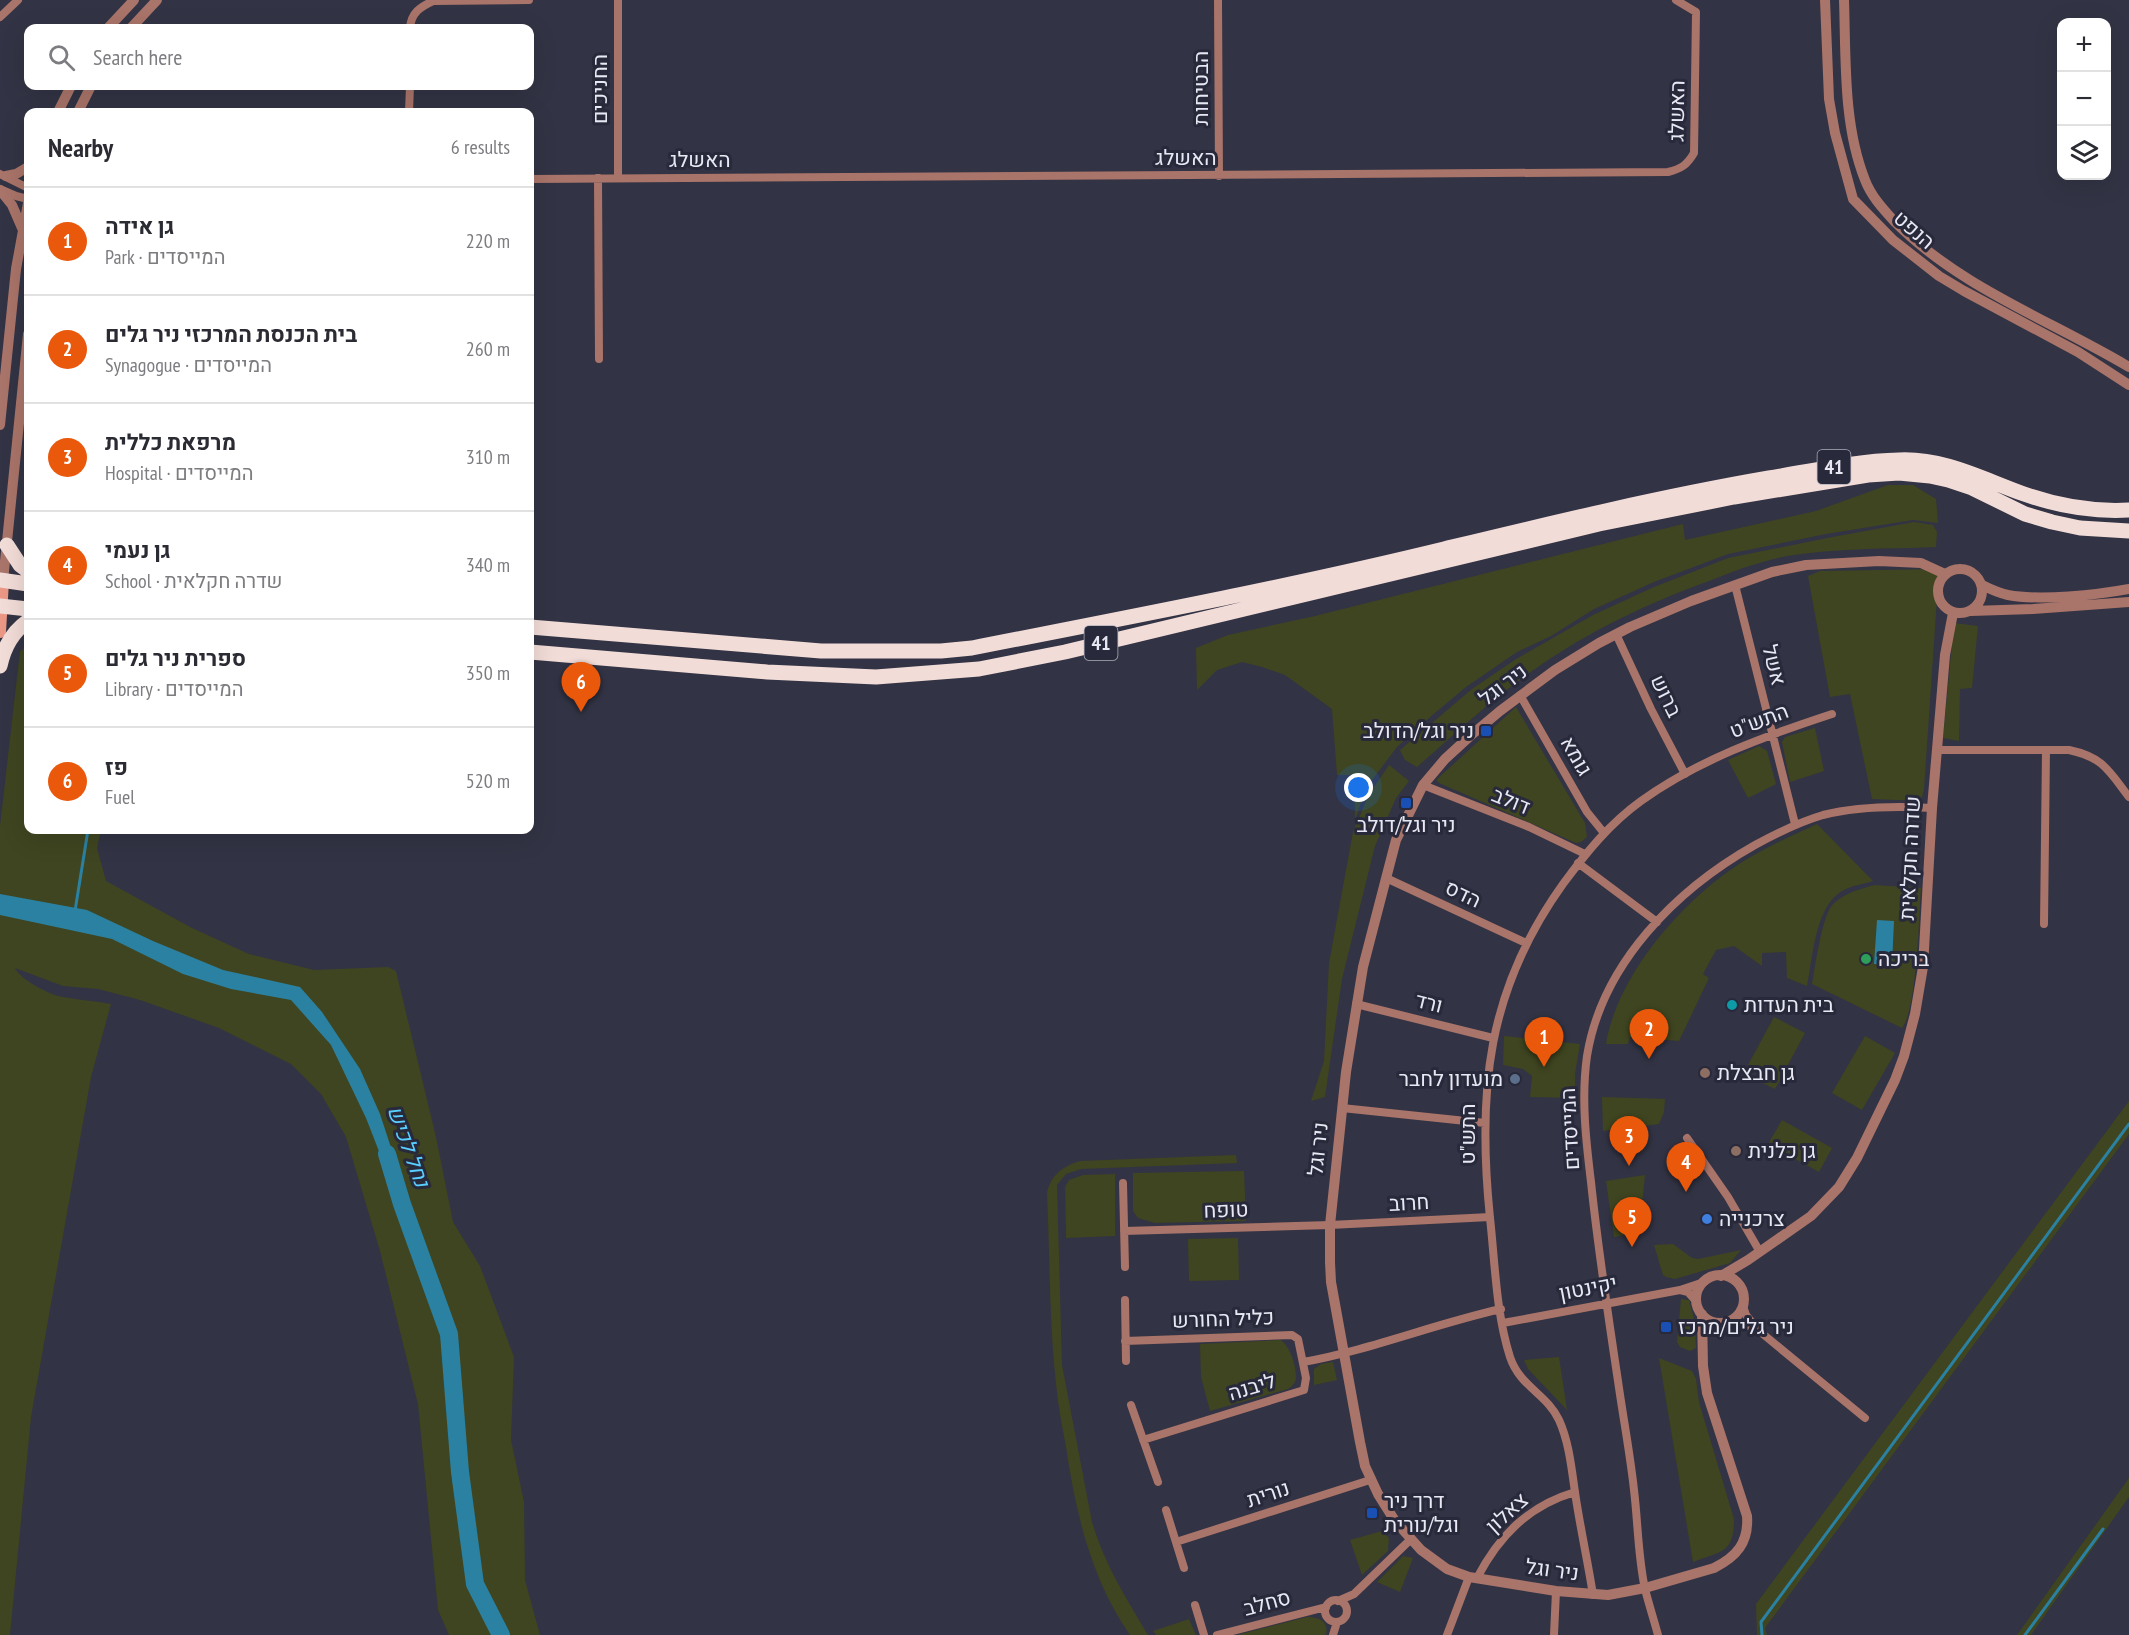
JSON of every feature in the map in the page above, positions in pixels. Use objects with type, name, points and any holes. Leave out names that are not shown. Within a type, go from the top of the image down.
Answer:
[{"type":"highway","name":"41","points":[[534,627],[821,651],[940,651],[972,648],[1168,609],[1440,550],[1664,497],[1864,462],[1900,459],[1921,460],[1968,471],[2022,493],[2061,504],[2104,511],[2129,510]]},
{"type":"highway","name":"41","points":[[534,652],[831,676],[876,677],[979,669],[1065,652],[1609,522],[1734,497],[1868,475],[1899,473],[1948,480],[1972,488],[2025,514],[2052,522],[2080,528],[2124,532]]},
{"type":"highway","points":[[7,545],[24,568]]},
{"type":"highway","points":[[1,580],[24,583]]},
{"type":"highway","points":[[1,606],[24,609]]},
{"type":"highway","points":[[0,666],[7,645],[16,630],[24,624]]},
{"type":"main road","points":[[0,632],[1,580]]},
{"type":"street","points":[[0,17],[18,0]]},
{"type":"street","points":[[112,24],[134,0]]},
{"type":"street","points":[[134,24],[158,0]]},
{"type":"street","points":[[410,24],[410,19],[420,7],[433,1],[529,0]]},
{"type":"street","name":"החניכים","points":[[618,0],[618,178]]},
{"type":"street","name":"הבטיחות","points":[[1218,0],[1220,176]]},
{"type":"street","name":"האשלג","points":[[534,178],[1668,172],[1681,169],[1694,153],[1696,12],[1676,0]]},
{"type":"street","name":"הנפט","points":[[1825,0],[1829,99],[1835,133],[1853,199],[1893,240],[1939,276],[2078,352],[2129,385]]},
{"type":"street","name":"הנפט","points":[[1844,0],[1848,98],[1852,129],[1865,182],[1875,200],[1905,231],[1945,265],[2129,368]]},
{"type":"street","points":[[60,108],[70,90]]},
{"type":"street","points":[[80,108],[89,90]]},
{"type":"street","points":[[409,108],[410,90]]},
{"type":"street","points":[[3,175],[16,174],[24,169]]},
{"type":"street","points":[[3,175],[24,186]]},
{"type":"street","points":[[598,178],[599,359]]},
{"type":"street","points":[[0,189],[24,199]]},
{"type":"street","points":[[0,189],[18,214],[23,231]]},
{"type":"street","points":[[0,425],[16,269],[24,225]]},
{"type":"street","points":[[1,580],[7,545],[24,374]]},
{"type":"street","name":"ניר וגל","points":[[1701,1314],[1703,1366],[1707,1393],[1747,1516],[1747,1534],[1738,1551],[1724,1564],[1714,1569],[1645,1588],[1608,1595],[1556,1591],[1473,1577],[1447,1569],[1410,1540],[1395,1521],[1370,1480],[1360,1443],[1331,1282],[1330,1225],[1356,1004],[1363,967],[1401,826],[1423,785],[1445,759],[1520,695],[1577,656],[1616,634],[1659,614],[1772,572],[1806,565],[1911,561],[1945,574]]},
{"type":"street","points":[[1971,611],[1981,600],[1982,585],[1979,578],[1967,570],[1952,570],[1945,574],[1938,585],[1938,599],[1947,610],[1953,613],[2129,602]]},
{"type":"street","name":"אשל","points":[[1735,585],[1795,824]]},
{"type":"street","points":[[1982,585],[2008,595],[2020,596],[2055,596],[2129,589]]},
{"type":"street","points":[[2019,610],[2020,596]]},
{"type":"street","name":"שדרה חקלאית","points":[[1721,1275],[1748,1260],[1810,1216],[1839,1187],[1853,1165],[1898,1072],[1911,1035],[1923,967],[1932,808],[1945,655],[1953,613]]},
{"type":"street","name":"ברוש","points":[[1616,634],[1685,774]]},
{"type":"street","name":"גומא","points":[[1520,695],[1587,812],[1604,833]]},
{"type":"street","name":"התש\"ט","points":[[1593,1595],[1561,1423],[1548,1404],[1521,1379],[1515,1370],[1503,1323],[1486,1180],[1485,1123],[1493,1038],[1509,981],[1526,943],[1542,915],[1578,863],[1604,833],[1642,800],[1685,774],[1750,742],[1832,714]]},
{"type":"street","points":[[1937,750],[2069,750],[2096,758],[2129,797]]},
{"type":"street","points":[[2044,924],[2046,750]]},
{"type":"street","name":"דולב","points":[[1423,785],[1528,827],[1585,854]]},
{"type":"street","name":"המייסדים","points":[[1658,1635],[1645,1588],[1634,1489],[1606,1303],[1588,1155],[1585,1088],[1587,1057],[1593,1030],[1617,975],[1657,922],[1685,893],[1713,871],[1795,824],[1842,811],[1892,806],[1932,808]]},
{"type":"street","points":[[1578,863],[1657,922]]},
{"type":"street","name":"הדס","points":[[1386,878],[1526,943]]},
{"type":"street","name":"ורד","points":[[1356,1004],[1493,1038]]},
{"type":"street","points":[[1342,1108],[1485,1123]]},
{"type":"street","points":[[1688,1138],[1728,1197],[1760,1251]]},
{"type":"street","points":[[1123,1183],[1125,1268]]},
{"type":"street","name":"חרוב","points":[[1330,1225],[1490,1217]]},
{"type":"street","name":"טופח","points":[[1124,1231],[1330,1225]]},
{"type":"street","points":[[1740,1287],[1740,1274],[1748,1260]]},
{"type":"street","points":[[1696,1301],[1697,1293],[1704,1282],[1721,1275],[1735,1281],[1744,1294],[1743,1306],[1738,1316],[1726,1321],[1707,1336],[1704,1347]]},
{"type":"street","name":"יקינטון","points":[[1503,1323],[1680,1290],[1704,1282]]},
{"type":"street","points":[[1680,1290],[1688,1292],[1696,1301],[1701,1314],[1709,1320],[1726,1321],[1758,1330]]},
{"type":"street","points":[[1125,1300],[1126,1361]]},
{"type":"street","points":[[1743,1306],[1750,1321],[1758,1330],[1865,1418]]},
{"type":"street","points":[[1303,1362],[1344,1355],[1434,1326],[1501,1309]]},
{"type":"street","name":"כליל החורש","points":[[1125,1341],[1286,1335],[1298,1339],[1303,1362]]},
{"type":"street","name":"ליבנה","points":[[1143,1440],[1304,1390],[1306,1378],[1303,1362]]},
{"type":"street","points":[[1131,1405],[1158,1482]]},
{"type":"street","name":"נורית","points":[[1176,1542],[1370,1480]]},
{"type":"street","name":"צאלון","points":[[1447,1635],[1473,1577],[1496,1545],[1538,1508],[1551,1500],[1575,1492]]},
{"type":"street","points":[[1166,1510],[1185,1568]]},
{"type":"street","points":[[1333,1635],[1336,1622],[1345,1617],[1354,1594],[1410,1540]]},
{"type":"street","points":[[1554,1635],[1556,1591]]},
{"type":"street","points":[[1336,1622],[1327,1618],[1326,1607],[1331,1602],[1354,1594]]},
{"type":"street","points":[[1338,1601],[1344,1604],[1346,1610]]},
{"type":"street","points":[[1195,1605],[1204,1635]]},
{"type":"street","name":"סחלב","points":[[1217,1635],[1326,1607]]},
{"type":"green space","points":[[1888,485],[1913,485],[1936,499],[1938,523],[1913,520],[1826,534],[1728,554],[1654,582],[1594,609],[1551,636],[1517,652],[1466,687],[1429,718],[1397,747],[1366,788],[1355,820],[1354,775],[1337,775],[1332,709],[1285,675],[1242,662],[1217,670],[1197,690],[1196,648],[1228,635],[1315,616],[1683,524],[1685,540],[1816,511]]},
{"type":"green space","points":[[1914,522],[1933,525],[1937,532],[1936,547],[1805,553],[1767,561],[1728,574],[1641,608],[1555,655],[1504,692],[1417,767],[1405,760],[1400,750],[1472,689],[1516,659],[1593,615],[1654,587],[1728,558]]},
{"type":"green space","points":[[1939,569],[1924,789],[1921,801],[1872,799],[1850,694],[1830,697],[1808,576],[1820,571]]},
{"type":"green space","points":[[1954,623],[1978,626],[1972,688],[1960,689],[1959,741],[1943,738]]},
{"type":"green space","points":[[24,648],[24,834],[100,834],[97,848],[106,881],[192,928],[249,954],[314,970],[388,967],[396,971],[436,1137],[453,1222],[480,1266],[514,1357],[511,1440],[524,1502],[525,1580],[540,1635],[449,1635],[438,1610],[418,1404],[380,1251],[346,1137],[321,1094],[291,1064],[219,1028],[140,1000],[98,989],[63,986],[15,968],[36,986],[50,993],[111,1004],[91,1077],[31,1417],[10,1635],[0,1635],[0,826],[20,651]]},
{"type":"green space","points":[[1516,707],[1585,823],[1587,837],[1581,842],[1576,843],[1436,780]]},
{"type":"green space","points":[[1815,728],[1824,771],[1790,782],[1782,742],[1785,737]]},
{"type":"green space","points":[[1759,746],[1767,751],[1776,784],[1748,798],[1728,760]]},
{"type":"green space","points":[[1389,765],[1409,781],[1396,798],[1375,846],[1342,979],[1325,1097],[1311,1101],[1324,1061],[1329,963],[1353,832],[1369,794]]},
{"type":"green space","points":[[1817,824],[1873,881],[1846,889],[1828,906],[1817,931],[1807,986],[1787,978],[1786,952],[1762,953],[1762,966],[1734,946],[1716,950],[1703,974],[1709,978],[1679,1041],[1630,1037],[1628,1044],[1606,1044],[1623,992],[1655,942],[1675,919],[1696,898],[1739,864],[1768,847]]},
{"type":"green space","name":"בריכה","points":[[1875,885],[1921,888],[1914,983],[1907,1018],[1902,1028],[1812,984],[1828,911],[1832,905],[1847,894]]},
{"type":"green space","points":[[1774,1017],[1805,1033],[1775,1089],[1755,1079],[1759,1071],[1748,1065]]},
{"type":"green space","points":[[1504,1036],[1580,1044],[1575,1074],[1575,1098],[1530,1097],[1532,1076],[1523,1069],[1503,1065]]},
{"type":"green space","points":[[1865,1036],[1895,1053],[1862,1110],[1832,1093]]},
{"type":"green space","points":[[1602,1097],[1665,1099],[1664,1112],[1659,1124],[1603,1131]]},
{"type":"green space","points":[[2129,1101],[2129,1134],[1765,1628],[1767,1635],[1757,1635],[1756,1604]]},
{"type":"green space","points":[[1782,1120],[1832,1148],[1819,1172],[1768,1144]]},
{"type":"green space","points":[[1236,1155],[1237,1163],[1081,1169],[1066,1174],[1057,1185],[1062,1365],[1097,1538],[1109,1566],[1148,1635],[1130,1635],[1116,1614],[1095,1569],[1080,1521],[1070,1472],[1059,1408],[1054,1360],[1047,1193],[1058,1172],[1080,1161]]},
{"type":"green space","points":[[1244,1171],[1246,1221],[1155,1223],[1138,1218],[1133,1211],[1133,1173]]},
{"type":"green space","points":[[1115,1174],[1115,1236],[1066,1238],[1065,1187],[1069,1180],[1083,1175]]},
{"type":"green space","points":[[1645,1175],[1639,1233],[1614,1237],[1606,1181]]},
{"type":"green space","points":[[1238,1238],[1239,1280],[1189,1281],[1188,1239]]},
{"type":"green space","points":[[1673,1244],[1692,1258],[1698,1259],[1741,1250],[1730,1263],[1675,1279],[1663,1275],[1654,1245]]},
{"type":"green space","points":[[1681,1299],[1689,1300],[1695,1323],[1696,1348],[1690,1351],[1680,1347],[1677,1342]]},
{"type":"green space","points":[[1280,1340],[1290,1352],[1295,1365],[1296,1377],[1292,1386],[1210,1411],[1201,1377],[1200,1344]]},
{"type":"green space","points":[[1559,1357],[1567,1410],[1528,1369],[1524,1360]]},
{"type":"green space","points":[[1659,1358],[1692,1371],[1696,1379],[1699,1402],[1734,1519],[1732,1539],[1724,1550],[1693,1562]]},
{"type":"green space","points":[[1333,1362],[1337,1380],[1314,1385],[1314,1369],[1321,1364]]},
{"type":"green space","points":[[2129,1478],[2129,1497],[2031,1635],[2017,1635]]},
{"type":"green space","points":[[1382,1531],[1389,1538],[1388,1551],[1362,1575],[1350,1540]]},
{"type":"green space","points":[[1403,1556],[1413,1558],[1400,1592],[1377,1582]]},
{"type":"green space","points":[[1307,1617],[1322,1621],[1326,1626],[1326,1635],[1237,1635]]},
{"type":"green space","points":[[1189,1619],[1196,1635],[1156,1635],[1153,1631]]},
{"type":"water","points":[[0,894],[87,910],[223,970],[300,987],[322,1012],[360,1069],[380,1114],[400,1175],[389,1177],[366,1118],[331,1045],[291,1000],[231,989],[183,974],[112,939],[0,915]]},
{"type":"water","points":[[1877,920],[1894,921],[1892,965],[1874,964]]},
{"type":"waterway","points":[[75,911],[87,834]]},
{"type":"waterway","points":[[1762,1635],[1761,1622],[2129,1124]]},
{"type":"waterway","name":"נחל לכיש","points":[[387,1154],[402,1204],[449,1334],[460,1472],[475,1584],[501,1635]]},
{"type":"waterway","points":[[2025,1635],[2103,1529]]},
{"type":"place","name":"פז","points":[[581,712]]},
{"type":"place","name":"ניר וגל/הדולב","points":[[1486,731]]},
{"type":"place","name":"ניר וגל/דולב","points":[[1406,803]]},
{"type":"place","name":"בריכה","points":[[1866,959]]},
{"type":"place","name":"בית העדות","points":[[1732,1005]]},
{"type":"place","name":"בית הכנסת המרכזי ניר גלים","points":[[1649,1059]]},
{"type":"place","name":"גן אידה","points":[[1544,1067]]},
{"type":"place","name":"גן חבצלת","points":[[1705,1073]]},
{"type":"place","name":"מועדון לחבר","points":[[1515,1079]]},
{"type":"place","name":"גן כלנית","points":[[1736,1151]]},
{"type":"place","name":"מרפאת כללית","points":[[1629,1166]]},
{"type":"place","name":"גן נעמי","points":[[1686,1192]]},
{"type":"place","name":"צרכנייה","points":[[1707,1219]]},
{"type":"place","name":"ספרית ניר גלים","points":[[1632,1247]]},
{"type":"place","name":"ניר גלים/מרכז","points":[[1666,1327]]},
{"type":"place","name":"דרך ניר וגל/נורית","points":[[1372,1513]]}]
